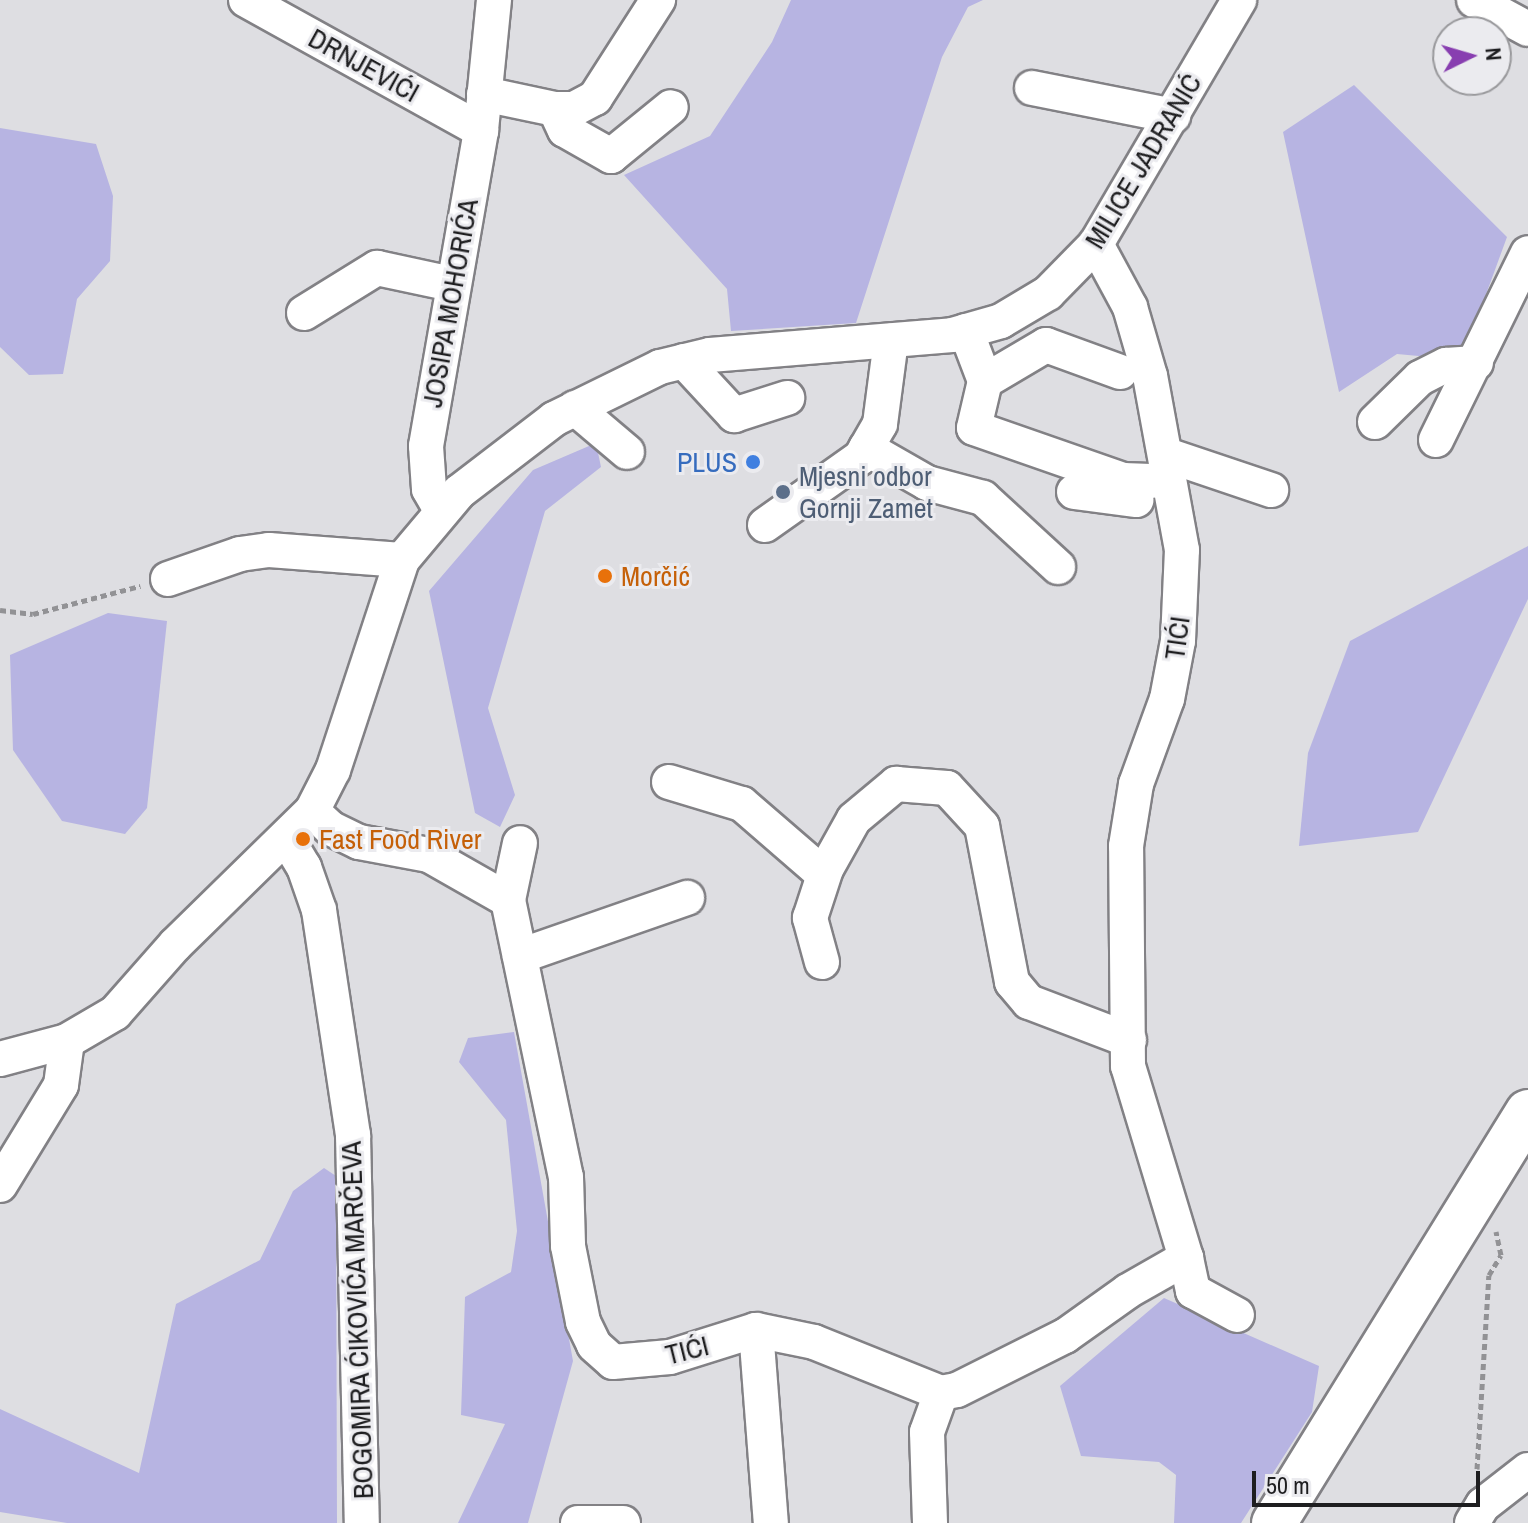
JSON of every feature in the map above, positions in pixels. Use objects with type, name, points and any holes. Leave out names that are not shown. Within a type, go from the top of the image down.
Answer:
[{"type":"main road","points":[[1274,1523],[1528,1112]]},
{"type":"street","name":"DRNJEVIĆI","points":[[246,0],[481,130]]},
{"type":"street","name":"JOSIPA MOHORIĆA","points":[[441,510],[429,489],[426,446],[481,130],[494,0]]},
{"type":"street","points":[[484,94],[555,109],[574,109],[595,98],[658,0]]},
{"type":"street","name":"MILICE JADRANIĆ","points":[[0,1059],[67,1041],[115,1013],[241,877],[287,839],[312,811],[333,770],[402,560],[441,510],[575,408],[647,372],[684,361],[966,331],[1001,321],[1048,293],[1096,244],[1239,0]]},
{"type":"street","points":[[1474,0],[1528,29]]},
{"type":"street","points":[[1032,88],[1173,116]]},
{"type":"street","points":[[555,109],[565,130],[611,156],[671,107]]},
{"type":"street","name":"TIĆI","points":[[1096,244],[1130,307],[1159,468],[1176,505],[1182,550],[1178,641],[1167,699],[1136,784],[1126,846],[1128,1066],[1186,1258],[1193,1291],[1237,1315]]},
{"type":"street","points":[[1436,440],[1528,253]]},
{"type":"street","points":[[304,313],[377,268],[452,284]]},
{"type":"street","points":[[966,331],[985,381],[974,428],[1123,480],[1159,468],[1271,490]]},
{"type":"street","points":[[765,525],[839,477],[866,448],[880,424],[891,341]]},
{"type":"street","points":[[985,381],[1046,345],[1120,372]]},
{"type":"street","points":[[684,361],[734,415],[787,398]]},
{"type":"street","points":[[1375,422],[1420,378],[1446,365],[1473,368]]},
{"type":"street","points":[[575,408],[627,452]]},
{"type":"street","points":[[866,448],[927,483],[983,498],[1058,567]]},
{"type":"street","points":[[1074,492],[1176,505]]},
{"type":"street","points":[[168,579],[240,554],[269,550],[402,560]]},
{"type":"street","points":[[669,782],[742,804],[824,875]]},
{"type":"street","points":[[822,962],[810,918],[824,875],[854,819],[873,798],[896,784],[947,788],[982,826],[1012,982],[1029,1002],[1129,1040]]},
{"type":"street","points":[[312,811],[344,835],[429,855],[508,900],[520,843]]},
{"type":"street","points":[[318,906],[333,850],[344,835]]},
{"type":"street","name":"BOGOMIRA ĆIKOVIĆA MARČEVA","points":[[287,839],[318,906],[356,1180],[362,1523]]},
{"type":"street","points":[[520,956],[687,898]]},
{"type":"street","name":"TIĆI","points":[[508,900],[566,1177],[568,1246],[580,1307],[594,1345],[613,1362],[670,1357],[756,1330],[814,1342],[941,1393]]},
{"type":"street","points":[[0,1185],[61,1085],[67,1041]]},
{"type":"street","points":[[930,1523],[927,1432],[941,1393],[957,1390],[1065,1336],[1128,1291],[1186,1258]]},
{"type":"street","points":[[756,1330],[771,1523]]},
{"type":"street","points":[[1477,1514],[1528,1470]]},
{"type":"street","points":[[578,1523],[623,1523]]},
{"type":"path","points":[[0,610],[33,614],[168,579]]},
{"type":"path","points":[[1477,1514],[1476,1441],[1481,1410],[1489,1275],[1501,1255],[1496,1232]]},
{"type":"shaded area","points":[[791,0],[983,0],[968,7],[942,57],[856,323],[731,331],[727,289],[624,175],[710,136],[772,42]]},
{"type":"shaded area","points":[[1354,85],[1507,237],[1462,360],[1397,354],[1339,392],[1283,132]]},
{"type":"shaded area","points":[[0,128],[96,144],[113,196],[110,261],[77,299],[63,374],[29,375],[0,347]]},
{"type":"shaded area","points":[[596,443],[601,467],[545,511],[488,708],[515,795],[500,827],[475,813],[429,591],[533,470]]},
{"type":"shaded area","points":[[1528,546],[1528,599],[1418,832],[1299,846],[1308,753],[1350,641]]},
{"type":"shaded area","points":[[108,613],[167,621],[147,808],[125,834],[62,821],[13,750],[10,655]]},
{"type":"shaded area","points":[[514,1032],[573,1361],[528,1523],[458,1523],[505,1424],[461,1415],[465,1297],[511,1272],[517,1231],[506,1120],[459,1062],[468,1038]]},
{"type":"shaded area","points":[[324,1168],[336,1176],[337,1523],[67,1523],[0,1512],[0,1409],[139,1473],[176,1304],[260,1260],[293,1191]]},
{"type":"shaded area","points":[[1164,1298],[1319,1366],[1312,1412],[1241,1523],[1174,1523],[1176,1475],[1159,1462],[1081,1456],[1060,1386]]},
{"type":"place","name":"PLUS","points":[[753,462]]},
{"type":"place","name":"Mjesni odbor Gornji Zamet","points":[[783,492]]},
{"type":"place","name":"Morčić","points":[[605,576]]},
{"type":"place","name":"Fast Food River","points":[[303,839]]}]
